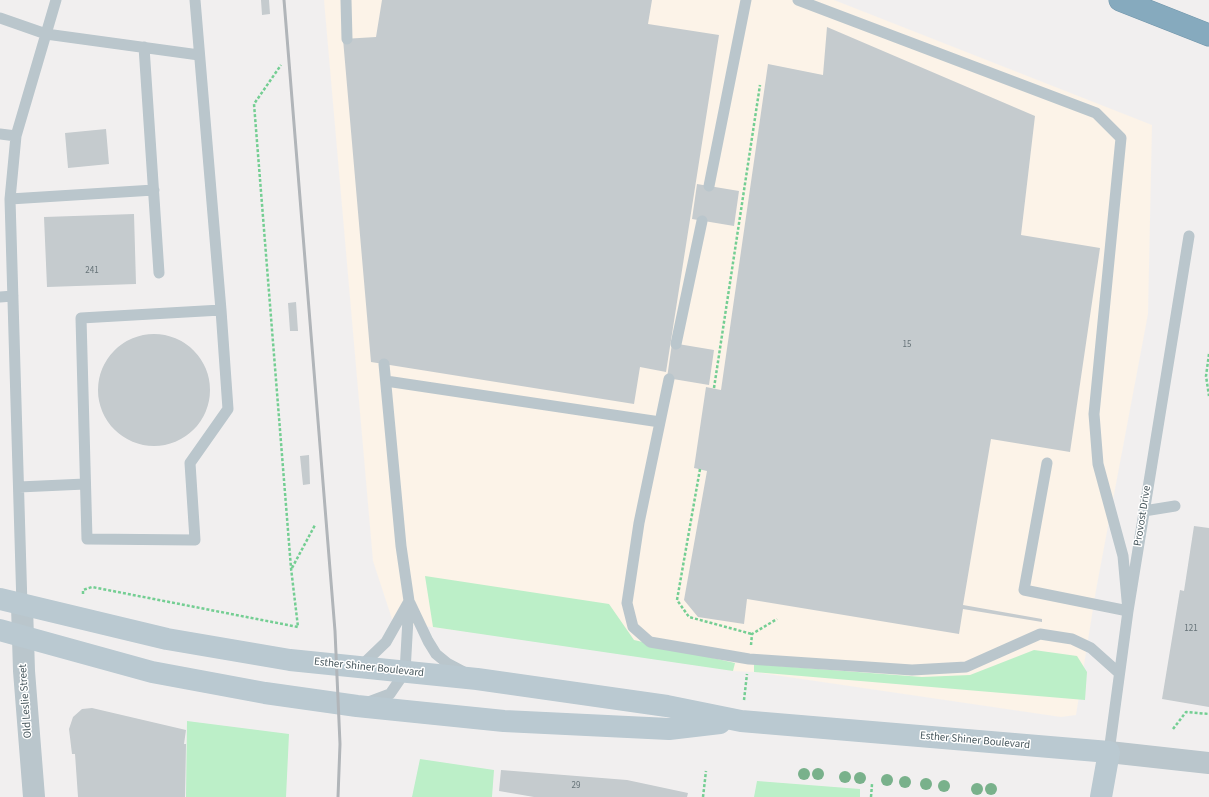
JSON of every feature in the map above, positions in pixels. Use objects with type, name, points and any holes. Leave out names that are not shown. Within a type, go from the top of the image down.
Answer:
[{"type":"highway","points":[[1108,0],[1129,3],[1209,35]]},
{"type":"street","name":"Esther Shiner Boulevard","points":[[0,599],[22,606],[167,639],[290,660],[477,679],[667,706],[741,721],[1109,752],[1209,763]]},
{"type":"street","name":"Old Leslie Street","points":[[22,606],[22,637],[34,797]]},
{"type":"street","name":"Esther Shiner Boulevard","points":[[0,630],[152,672],[265,692],[357,706],[504,721],[669,729],[741,721]]},
{"type":"street","name":"Provost Drive","points":[[1101,797],[1109,752]]},
{"type":"lane","points":[[22,606],[10,199],[16,136],[56,0]]},
{"type":"lane","points":[[195,0],[221,310],[228,409],[190,463],[195,540],[87,539],[81,318],[221,310]]},
{"type":"lane","points":[[346,0],[347,39]]},
{"type":"lane","points":[[709,186],[746,0]]},
{"type":"lane","points":[[798,0],[1096,113],[1121,138],[1094,414],[1098,464],[1123,556],[1128,611],[1024,590],[1047,463]]},
{"type":"lane","points":[[0,18],[46,34],[199,55]]},
{"type":"lane","points":[[144,48],[159,273]]},
{"type":"lane","points":[[0,134],[16,136]]},
{"type":"lane","points":[[10,199],[154,190]]},
{"type":"lane","points":[[676,344],[702,220]]},
{"type":"lane","name":"Provost Drive","points":[[1109,752],[1128,611],[1189,236]]},
{"type":"lane","points":[[0,297],[13,296]]},
{"type":"lane","points":[[357,706],[390,694],[406,672],[409,601],[401,546],[384,364]]},
{"type":"lane","points":[[669,378],[639,523],[627,603],[633,627],[650,642],[749,659],[912,670],[966,667],[1040,634],[1072,639],[1087,646],[1119,673]]},
{"type":"lane","points":[[386,381],[660,422]]},
{"type":"lane","points":[[19,487],[85,484]]},
{"type":"lane","points":[[1144,511],[1175,506]]},
{"type":"lane","points":[[359,668],[386,642],[409,601]]},
{"type":"lane","points":[[409,601],[428,641],[436,654],[447,663],[477,679]]},
{"type":"path","points":[[83,594],[84,590],[92,587],[298,627],[291,568],[254,104],[281,65]]},
{"type":"path","points":[[714,388],[760,85]]},
{"type":"path","points":[[1209,354],[1206,376],[1209,396]]},
{"type":"path","points":[[700,469],[677,600],[689,617],[752,634]]},
{"type":"path","points":[[291,568],[315,525]]},
{"type":"path","points":[[1173,729],[1186,712],[1209,714]]},
{"type":"path","points":[[703,797],[706,771]]},
{"type":"path","points":[[871,797],[872,784]]},
{"type":"shaded area","points":[[324,0],[834,0],[1152,125],[1148,314],[1096,590],[1076,715],[1061,717],[754,672],[733,671],[599,649],[393,622],[373,561]]},
{"type":"green space","points":[[425,576],[609,604],[634,640],[735,663],[733,671],[433,627]]},
{"type":"green space","points":[[1034,650],[1077,656],[1087,672],[1085,700],[754,672],[754,664],[922,677],[970,675]]},
{"type":"green space","points":[[187,721],[289,734],[286,797],[186,797]]},
{"type":"green space","points":[[420,759],[494,770],[492,797],[412,797]]},
{"type":"green space","points":[[757,781],[860,789],[860,797],[754,797]]},
{"type":"building","points":[[261,0],[269,0],[270,14],[262,15]]},
{"type":"building","points":[[382,0],[652,0],[648,24],[719,35],[666,372],[640,367],[634,404],[371,362],[343,39],[376,37]]},
{"type":"building","points":[[827,27],[1035,116],[1021,235],[1100,248],[1070,452],[991,439],[963,605],[1042,619],[1042,622],[963,609],[959,634],[747,599],[744,624],[698,617],[684,600],[707,471],[694,468],[706,387],[721,390],[768,64],[823,75]]},
{"type":"building","points":[[106,129],[109,164],[68,168],[65,133]]},
{"type":"building","points":[[697,184],[739,191],[734,226],[692,219]]},
{"type":"building","points":[[134,214],[136,284],[47,287],[44,217]]},
{"type":"building","points":[[296,302],[298,331],[290,331],[288,303]]},
{"type":"building","points":[[154,334],[165,335],[175,339],[185,344],[193,351],[200,359],[205,369],[209,379],[209,401],[205,411],[200,421],[193,429],[185,436],[175,441],[165,445],[154,446],[143,445],[133,441],[123,436],[115,429],[108,421],[103,411],[99,401],[98,390],[99,379],[103,369],[108,359],[115,351],[123,344],[133,339],[143,335]]},
{"type":"building","points":[[672,343],[714,350],[709,385],[667,378]]},
{"type":"building","points":[[309,455],[310,484],[303,485],[300,456]]},
{"type":"building","points":[[1194,526],[1209,528],[1209,707],[1162,699],[1180,590],[1184,591]]},
{"type":"building","points":[[92,708],[186,730],[184,744],[186,744],[185,797],[78,797],[75,754],[72,754],[69,729],[73,717],[82,709]]},
{"type":"building","points":[[501,770],[627,780],[688,793],[687,797],[534,797],[499,791]]},
{"type":"railway","points":[[284,0],[335,631],[340,744],[338,797]]}]
